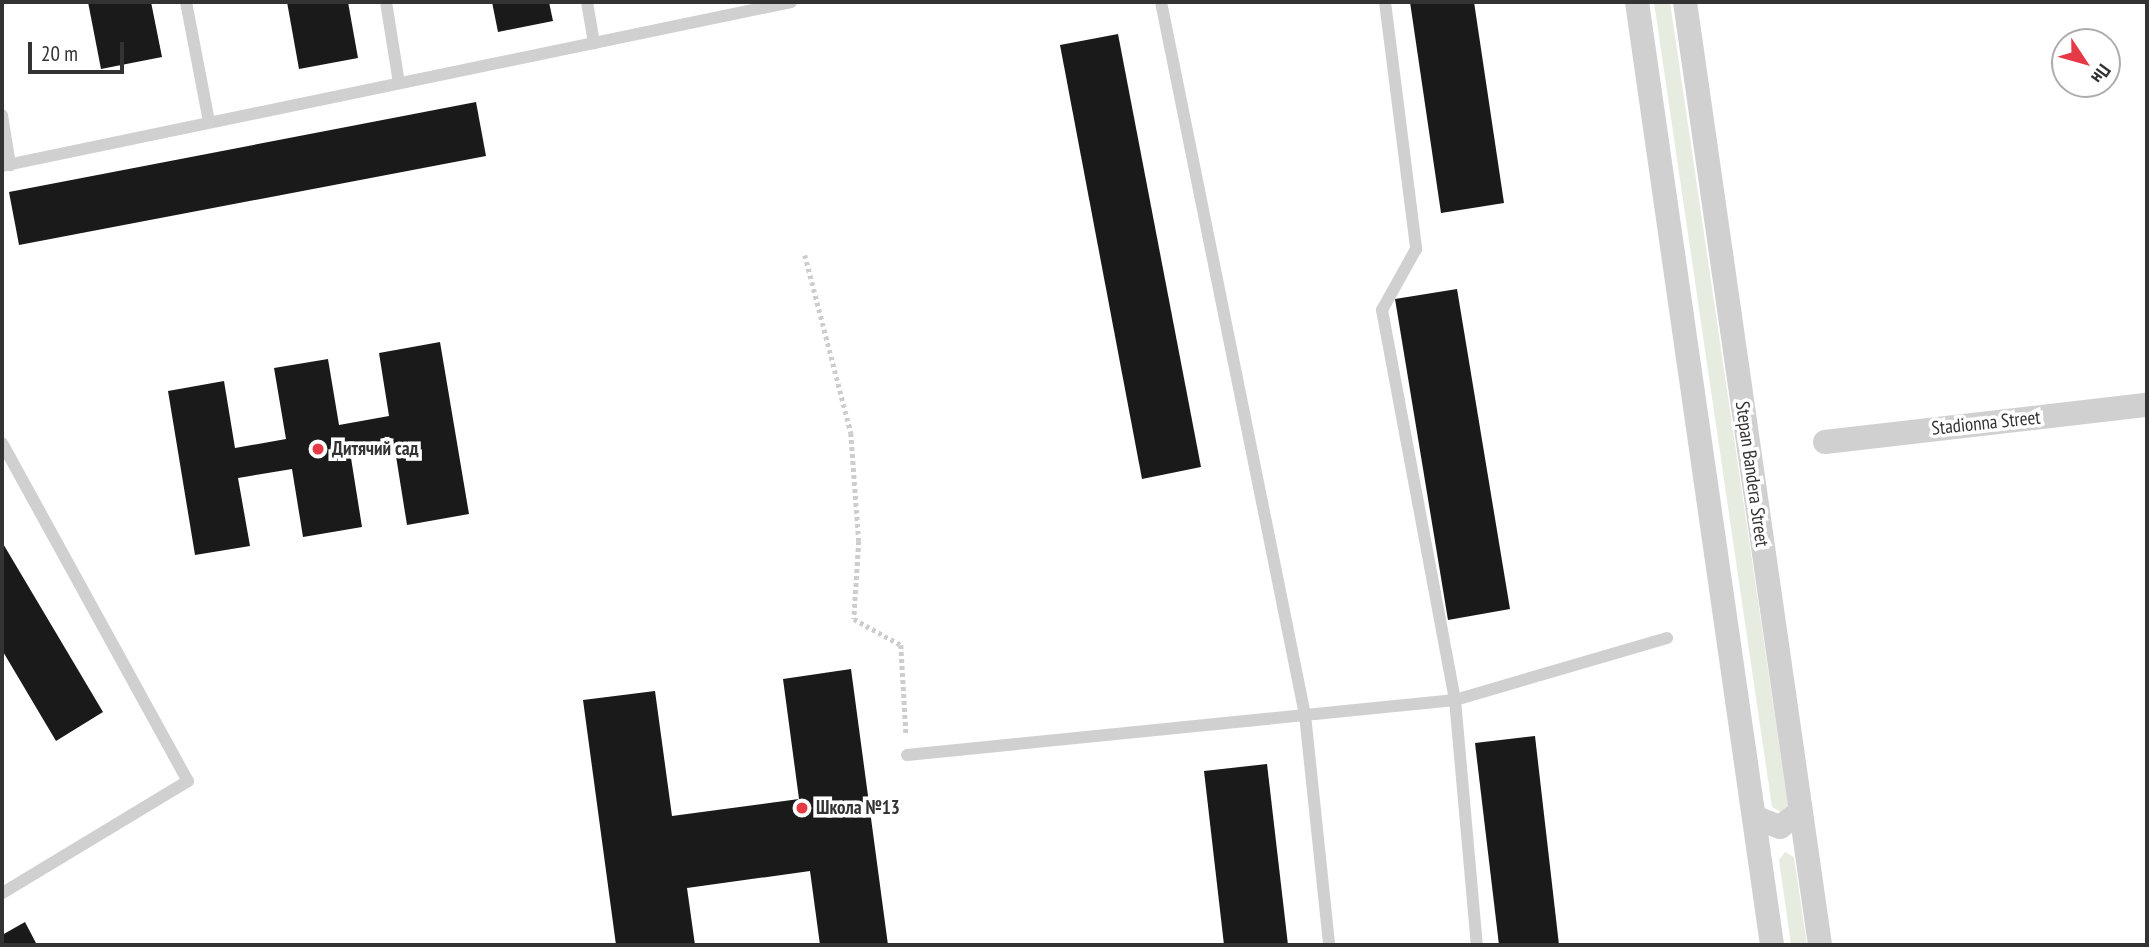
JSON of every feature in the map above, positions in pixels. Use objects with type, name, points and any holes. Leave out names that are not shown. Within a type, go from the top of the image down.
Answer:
[{"type":"street","points":[[1637,2],[1772,945]]},
{"type":"street","name":"Stepan Bandera Street","points":[[1685,2],[1819,945]]},
{"type":"street","name":"Stadionna Street","points":[[1825,442],[2147,405]]},
{"type":"street","points":[[1754,817],[1780,827],[1800,812]]},
{"type":"street","points":[[1759,853],[1781,839],[1806,849]]},
{"type":"lane","points":[[186,2],[209,122]]},
{"type":"lane","points":[[386,2],[399,83]]},
{"type":"lane","points":[[587,2],[594,43]]},
{"type":"lane","points":[[2,115],[6,165],[791,2]]},
{"type":"lane","points":[[1161,2],[1306,715],[1329,945]]},
{"type":"lane","points":[[1385,2],[1416,250],[1382,310],[1455,700],[1477,945]]},
{"type":"lane","points":[[2,443],[188,781],[2,893]]},
{"type":"lane","points":[[907,755],[1455,700],[1667,638]]},
{"type":"path","points":[[805,256],[851,433],[859,541],[854,619],[901,645],[907,755]]},
{"type":"shaded area","points":[[1654,2],[1670,2],[1788,805],[1781,812],[1772,807]]},
{"type":"shaded area","points":[[1785,852],[1794,857],[1807,945],[1791,945],[1779,860]]},
{"type":"building","points":[[88,2],[151,2],[162,57],[101,69]]},
{"type":"building","points":[[287,2],[348,2],[358,58],[299,69]]},
{"type":"building","points":[[492,2],[549,2],[553,21],[498,32]]},
{"type":"building","points":[[1410,2],[1474,2],[1504,203],[1441,213]]},
{"type":"building","points":[[1118,34],[1201,467],[1142,479],[1060,45]]},
{"type":"building","points":[[476,102],[486,156],[19,245],[9,192]]},
{"type":"building","points":[[1457,289],[1510,609],[1448,620],[1395,299]]},
{"type":"building","name":"Дитячий сад","points":[[440,342],[469,514],[407,525],[395,450],[351,458],[362,527],[303,537],[292,469],[238,478],[250,546],[195,555],[168,391],[224,381],[235,448],[286,439],[274,368],[328,359],[339,425],[389,416],[379,353]]},
{"type":"building","points":[[2,542],[103,712],[56,741],[2,650]]},
{"type":"building","name":"Школа №13","points":[[851,669],[888,945],[820,945],[810,871],[687,888],[695,945],[616,945],[583,700],[655,691],[672,816],[799,799],[783,679]]},
{"type":"building","points":[[1535,736],[1559,945],[1499,945],[1475,743]]},
{"type":"building","points":[[1267,764],[1288,945],[1224,945],[1204,771]]},
{"type":"building","points":[[25,922],[37,945],[2,945],[2,935]]},
{"type":"place","name":"Дитячий сад","points":[[318,449]]},
{"type":"place","name":"Школа №13","points":[[802,808]]}]
